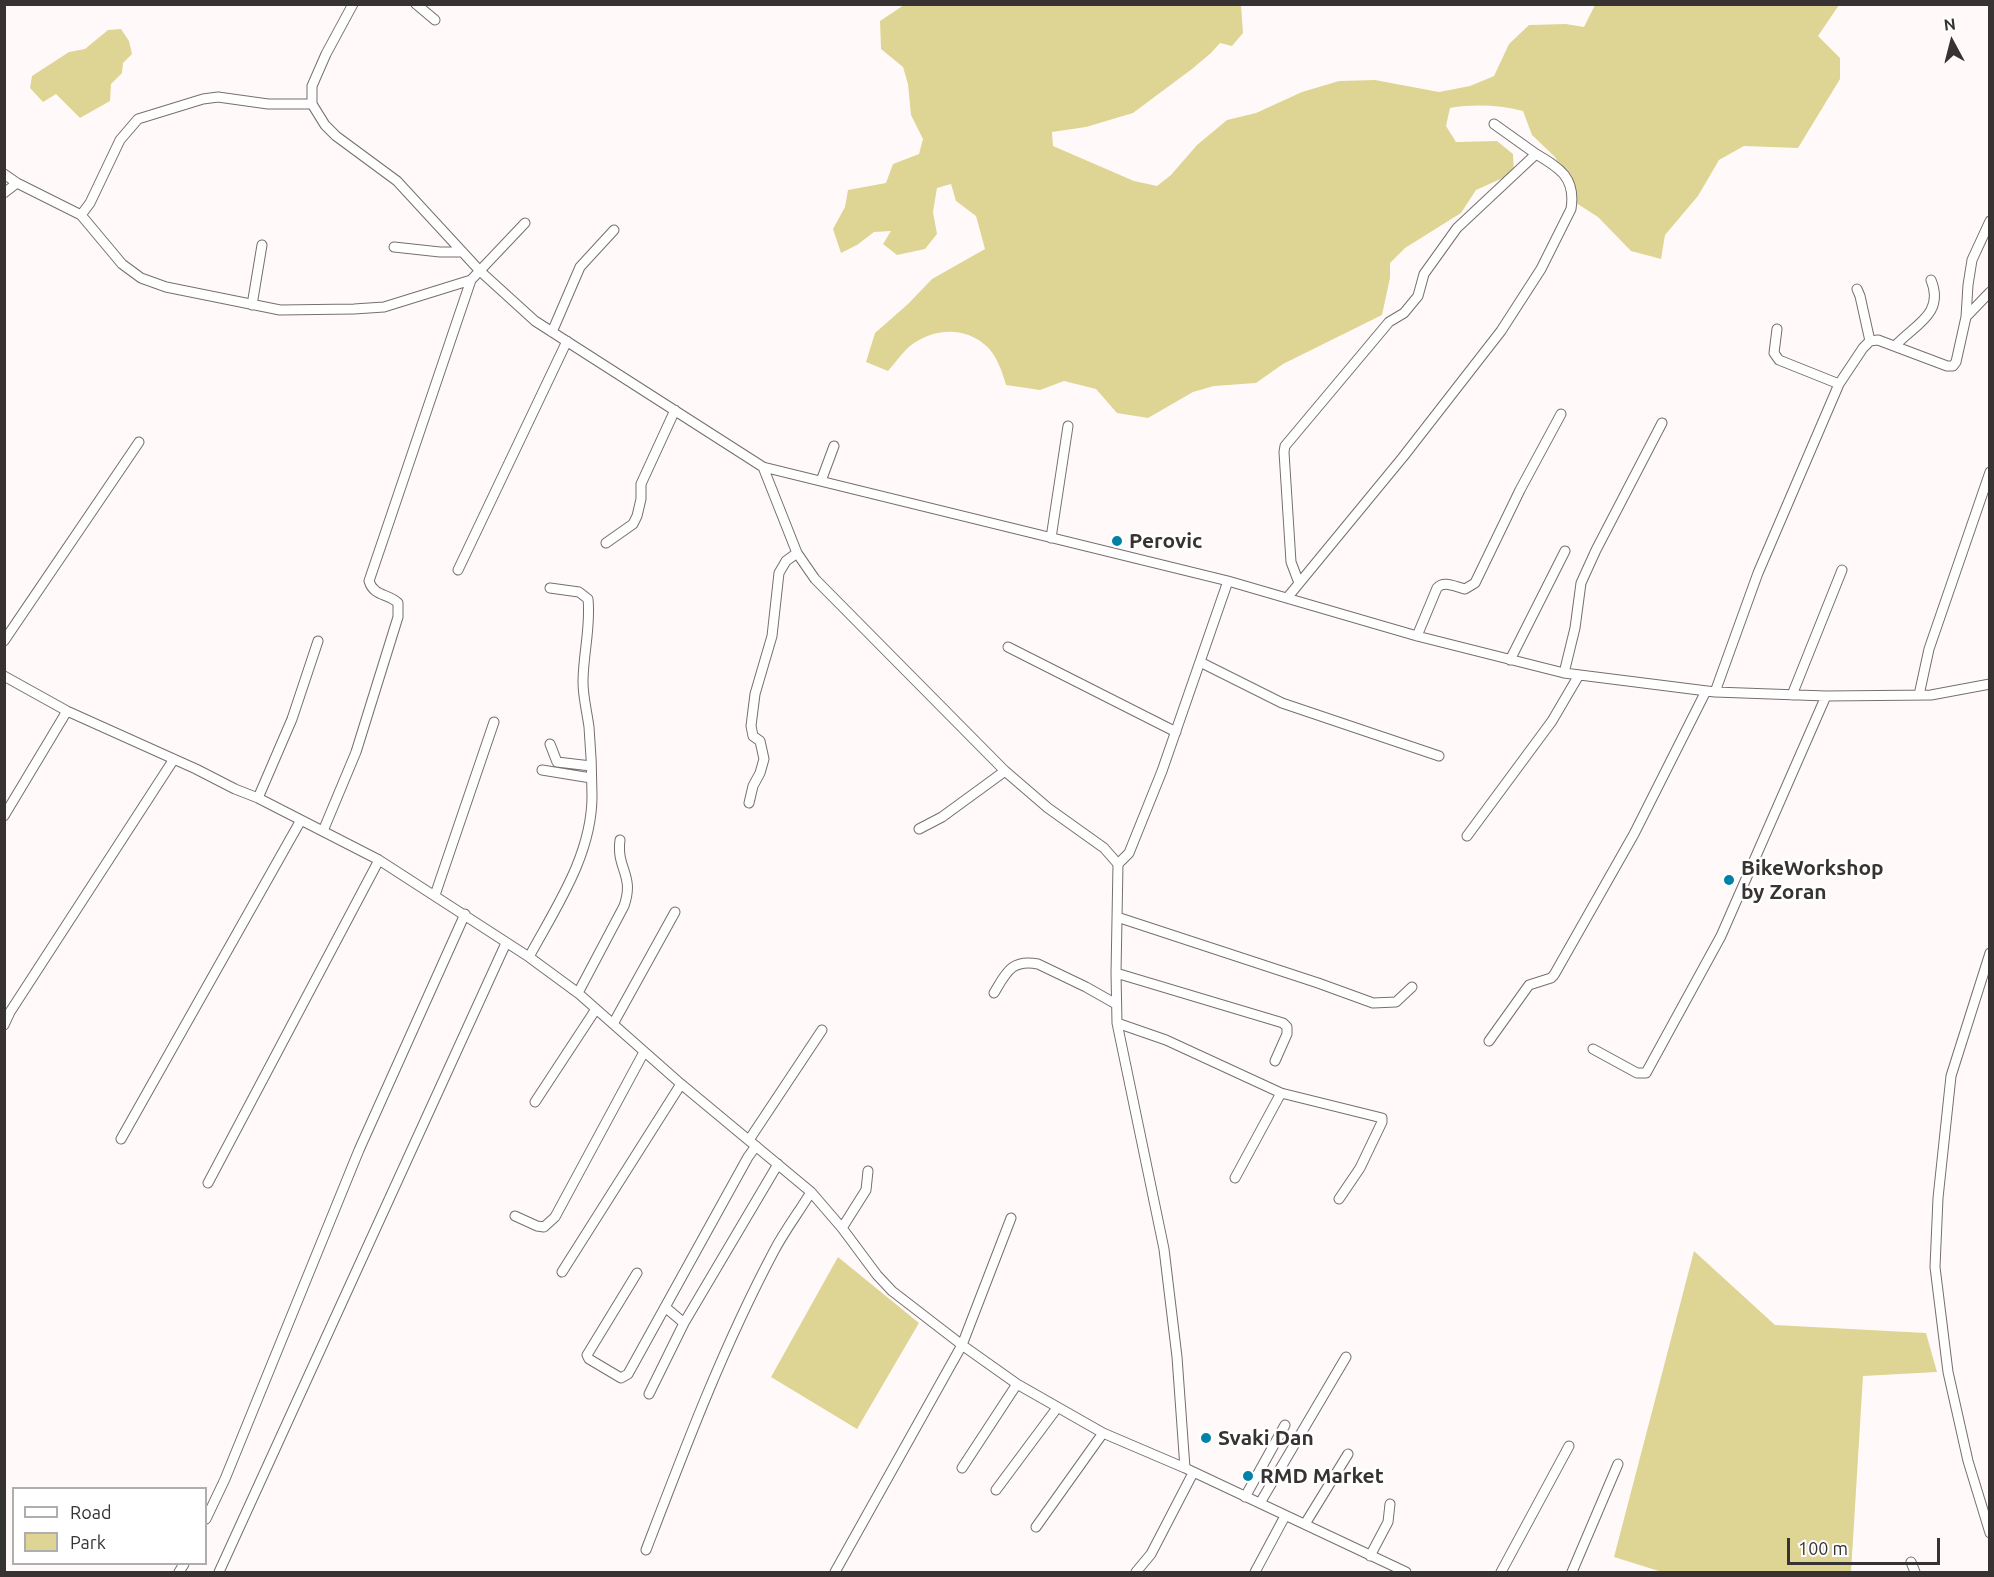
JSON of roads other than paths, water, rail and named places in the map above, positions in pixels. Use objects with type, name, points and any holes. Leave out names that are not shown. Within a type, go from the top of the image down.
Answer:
[{"type":"street","points":[[353,4],[312,87],[312,104],[317,114],[336,136],[397,182],[461,252],[536,321],[764,467],[1228,581],[1417,636],[1564,673],[1710,691],[1827,696],[1930,695],[1989,684]]},
{"type":"street","points":[[416,4],[435,20]]},
{"type":"street","points":[[81,215],[90,203],[120,140],[138,119],[203,99],[218,97],[268,104],[312,104]]},
{"type":"street","points":[[1287,598],[1403,457],[1501,331],[1541,269],[1571,209],[1572,200],[1567,177],[1494,124]]},
{"type":"street","points":[[1299,583],[1291,562],[1284,452],[1286,446],[1389,322],[1410,306],[1418,296],[1424,274],[1457,228],[1536,154]]},
{"type":"street","points":[[4,174],[17,183],[81,215],[122,264],[141,278],[166,287],[280,310],[354,309],[384,307],[471,280]]},
{"type":"street","points":[[4,193],[17,183]]},
{"type":"street","points":[[1489,1041],[1529,985],[1554,975],[1634,834],[1710,691],[1839,384],[1863,348],[1870,341],[1878,340],[1947,366],[1953,366],[1956,362],[1966,317],[1972,260],[1989,220]]},
{"type":"street","points":[[323,831],[356,752],[398,617],[398,603],[392,597],[377,593],[369,581],[471,280],[525,223]]},
{"type":"street","points":[[552,332],[580,267],[614,230]]},
{"type":"street","points":[[252,305],[262,245]]},
{"type":"street","points":[[394,248],[461,252]]},
{"type":"street","points":[[1896,345],[1918,327],[1931,309],[1934,288],[1931,280]]},
{"type":"street","points":[[1857,289],[1870,341]]},
{"type":"street","points":[[1966,317],[1989,292]]},
{"type":"street","points":[[1777,329],[1774,353],[1779,360],[1839,384]]},
{"type":"street","points":[[458,570],[567,341]]},
{"type":"street","points":[[606,543],[633,524],[641,499],[641,484],[675,410]]},
{"type":"street","points":[[1417,636],[1440,584],[1446,583],[1465,589],[1474,583],[1561,414]]},
{"type":"street","points":[[1564,673],[1575,628],[1581,583],[1662,423]]},
{"type":"street","points":[[1051,538],[1068,426]]},
{"type":"street","points":[[4,641],[139,442]]},
{"type":"street","points":[[821,481],[834,446]]},
{"type":"street","points":[[764,467],[797,553],[814,579],[1005,771],[1048,808],[1104,848],[1118,864],[1117,1023],[1164,1249],[1189,1471],[1151,1554],[1136,1572]]},
{"type":"street","points":[[1919,695],[1929,649],[1989,472]]},
{"type":"street","points":[[1510,660],[1565,551]]},
{"type":"street","points":[[749,803],[764,759],[760,741],[753,736],[751,726],[754,694],[772,636],[779,573],[786,561],[797,553]]},
{"type":"street","points":[[1791,694],[1842,570]]},
{"type":"street","points":[[1118,864],[1129,853],[1176,732],[1228,581]]},
{"type":"street","points":[[529,957],[571,879],[585,844],[592,798],[589,729],[583,684],[590,615],[588,599],[579,592],[550,588]]},
{"type":"street","points":[[258,798],[292,719],[318,641]]},
{"type":"street","points":[[1008,647],[1176,732]]},
{"type":"street","points":[[1200,662],[1282,703],[1439,756]]},
{"type":"street","points":[[1467,836],[1552,721],[1579,675]]},
{"type":"street","points":[[4,676],[67,711],[258,798],[379,860],[529,957],[578,993],[681,1084],[811,1192],[892,1291],[962,1346],[1017,1384],[1102,1433],[1260,1503],[1406,1572]]},
{"type":"street","points":[[1593,1049],[1637,1073],[1646,1073],[1722,936],[1827,696]]},
{"type":"street","points":[[4,816],[67,711]]},
{"type":"street","points":[[435,895],[494,722]]},
{"type":"street","points":[[550,744],[557,762],[591,766]]},
{"type":"street","points":[[4,1025],[10,1012],[174,759]]},
{"type":"street","points":[[542,770],[591,778]]},
{"type":"street","points":[[919,829],[942,817],[1005,771]]},
{"type":"street","points":[[122,1139],[301,820]]},
{"type":"street","points":[[578,993],[624,906],[628,893],[628,879],[619,854],[620,840]]},
{"type":"street","points":[[208,1183],[379,860]]},
{"type":"street","points":[[613,1024],[675,912]]},
{"type":"street","points":[[207,1517],[225,1479],[360,1150],[465,914]]},
{"type":"street","points":[[1117,917],[1373,1003],[1396,1002],[1412,987]]},
{"type":"street","points":[[219,1572],[506,943]]},
{"type":"street","points":[[1989,953],[1951,1076],[1938,1198],[1935,1267],[1947,1372],[1968,1461],[1989,1533]]},
{"type":"street","points":[[994,993],[1012,967],[1029,963],[1038,964],[1116,1004]]},
{"type":"street","points":[[1116,973],[1283,1023],[1287,1027],[1287,1034],[1275,1061]]},
{"type":"street","points":[[535,1102],[596,1009]]},
{"type":"street","points":[[1117,1023],[1166,1040],[1281,1093],[1382,1118],[1360,1168],[1339,1198]]},
{"type":"street","points":[[637,1273],[588,1352],[589,1359],[621,1378],[628,1374],[748,1157],[753,1143],[822,1030]]},
{"type":"street","points":[[515,1216],[544,1227],[555,1217],[644,1052]]},
{"type":"street","points":[[562,1272],[681,1084]]},
{"type":"street","points":[[1235,1178],[1281,1093]]},
{"type":"street","points":[[649,1394],[684,1323],[778,1164]]},
{"type":"street","points":[[842,1228],[866,1190],[868,1171]]},
{"type":"street","points":[[646,1550],[700,1409],[735,1328],[776,1248],[811,1192]]},
{"type":"street","points":[[835,1572],[962,1346],[1011,1218]]},
{"type":"street","points":[[665,1307],[684,1323]]},
{"type":"street","points":[[1260,1503],[1346,1357]]},
{"type":"street","points":[[962,1468],[1017,1384]]},
{"type":"street","points":[[996,1490],[1057,1408]]},
{"type":"street","points":[[1245,1497],[1285,1425]]},
{"type":"street","points":[[1035,1527],[1102,1433]]},
{"type":"street","points":[[1501,1572],[1569,1446]]},
{"type":"street","points":[[1305,1524],[1348,1455]]},
{"type":"street","points":[[1572,1572],[1618,1464]]},
{"type":"street","points":[[1370,1556],[1388,1521],[1390,1504]]},
{"type":"street","points":[[1256,1572],[1285,1515]]},
{"type":"street","points":[[1911,1562],[1915,1572]]},
{"type":"place","name":"Perovic","points":[[1117,541]]},
{"type":"place","name":"BikeWorkshop by Zoran","points":[[1729,880]]},
{"type":"place","name":"Svaki Dan","points":[[1206,1438]]},
{"type":"place","name":"RMD Market","points":[[1248,1476]]}]
